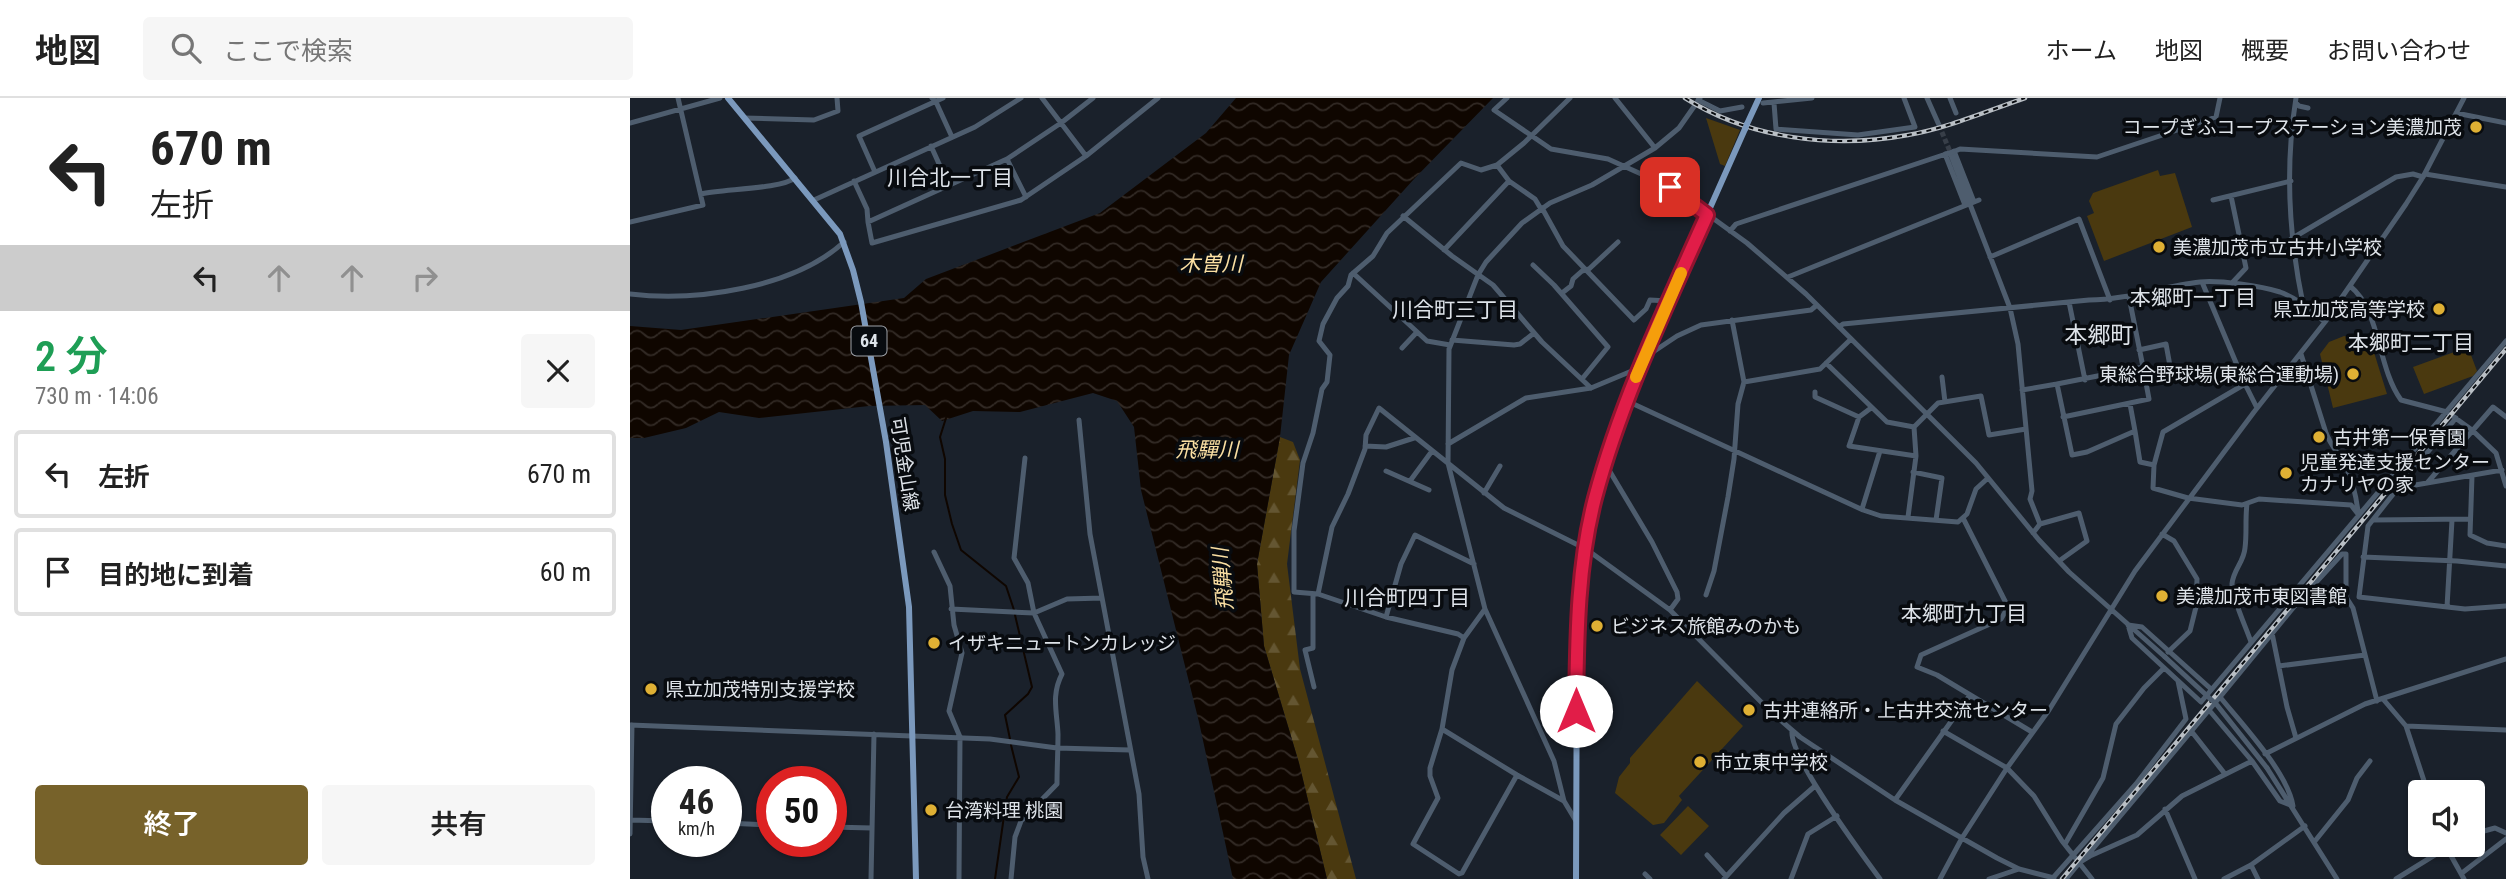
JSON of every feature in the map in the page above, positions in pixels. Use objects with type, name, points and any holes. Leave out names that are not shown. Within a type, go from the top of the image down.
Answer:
[{"type":"main road","name":"可児金山線","points":[[728,98],[814,200],[844,242],[861,302],[886,442],[909,607],[916,879]]},
{"type":"main road","points":[[1578,877],[1577,628],[1594,500],[1639,368],[1746,127],[1761,100]]},
{"type":"street","points":[[630,222],[704,205],[678,98]]},
{"type":"street","points":[[630,123],[720,98]]},
{"type":"street","points":[[743,118],[824,118],[838,111],[837,98]]},
{"type":"street","points":[[875,172],[859,136],[943,98]]},
{"type":"street","points":[[814,200],[975,127],[1021,98]]},
{"type":"street","points":[[1042,98],[1086,156]]},
{"type":"street","points":[[868,222],[1007,159],[1093,98]]},
{"type":"street","points":[[854,181],[867,209],[872,243],[1021,200],[1086,156],[1158,98]]},
{"type":"street","points":[[1507,98],[1494,110],[1552,149],[1608,159],[1670,187],[1730,230],[1788,277],[1927,414],[1988,478],[2059,561],[2127,625],[2211,689]]},
{"type":"street","points":[[1464,638],[1458,634],[1386,617],[1316,595],[1294,592],[1294,531],[1303,463],[1313,433],[1322,389],[1327,382],[1330,355],[1319,341],[1323,324],[1337,298],[1348,286],[1353,273],[1373,256],[1387,233],[1403,216],[1461,163],[1481,170],[1497,165],[1570,98]]},
{"type":"street","points":[[1615,98],[1655,148]]},
{"type":"street","points":[[1761,100],[1774,103],[1812,98]]},
{"type":"street","points":[[1774,103],[1776,129],[1858,135],[1915,127],[1904,98]]},
{"type":"street","points":[[1927,98],[1939,124]]},
{"type":"street","points":[[1950,98],[1956,113]]},
{"type":"street","points":[[1730,230],[1736,224],[1960,149],[2097,157],[2216,117],[2220,98]]},
{"type":"street","points":[[1940,879],[1962,838],[2007,768],[2049,710],[2109,609],[2188,498],[2325,323],[2424,176],[2464,98]]},
{"type":"street","points":[[1576,821],[1564,801],[1554,761],[1485,609],[1448,463],[1448,370],[1451,343],[1478,275],[1486,262],[1522,223],[1542,209],[1626,167],[1655,148],[1679,128],[1699,99],[1720,111],[1742,107]]},
{"type":"street","points":[[2295,99],[2299,107],[2308,108]]},
{"type":"street","points":[[2295,99],[2291,129],[2291,240],[2303,304]]},
{"type":"street","points":[[934,100],[952,137]]},
{"type":"street","points":[[2456,113],[2506,123]]},
{"type":"street","points":[[931,146],[949,186]]},
{"type":"street","points":[[1950,153],[1972,203],[2010,308],[2018,344],[2032,491],[2030,499],[2040,524]]},
{"type":"street","points":[[1007,159],[1026,197]]},
{"type":"street","points":[[1497,165],[1510,181],[1535,200],[1563,246],[1634,320],[1646,309],[1650,300],[1668,301]]},
{"type":"street","points":[[2291,240],[2396,177],[2413,174],[2506,187]]},
{"type":"street","points":[[701,194],[781,184],[795,178]]},
{"type":"street","points":[[1444,250],[1510,181]]},
{"type":"street","points":[[2213,200],[2291,181]]},
{"type":"street","points":[[2231,196],[2246,268],[2232,283]]},
{"type":"street","points":[[1788,277],[1972,203]]},
{"type":"street","points":[[1403,216],[1493,285],[1534,332],[1591,388]]},
{"type":"street","points":[[1990,257],[2080,219],[2110,300]]},
{"type":"street","points":[[630,294],[659,297],[698,295],[760,284],[832,253],[844,242]]},
{"type":"street","points":[[1562,293],[1571,286],[1573,279],[1618,242]]},
{"type":"street","points":[[1533,265],[1562,293],[1608,347],[1582,379]]},
{"type":"street","points":[[1353,273],[1427,341],[1514,345],[1520,344],[1534,332]]},
{"type":"street","points":[[1839,327],[1843,324],[2110,300],[2202,282],[2232,283],[2280,292],[2303,304],[2325,323]]},
{"type":"street","points":[[2202,282],[2257,408]]},
{"type":"street","points":[[2350,286],[2361,294],[2367,305],[2386,372],[2401,400],[2447,412],[2472,430],[2496,453],[2506,486]]},
{"type":"street","points":[[2063,417],[2149,399],[2129,297]]},
{"type":"street","points":[[2068,302],[2085,380]]},
{"type":"street","points":[[1644,358],[1677,336],[1701,325],[1811,310],[1817,305]]},
{"type":"street","points":[[1706,596],[1714,571],[1728,497],[1738,404],[1744,382],[1732,320]]},
{"type":"street","points":[[1402,348],[1417,332]]},
{"type":"street","points":[[1744,382],[1820,369],[1850,339]]},
{"type":"street","points":[[2127,625],[2132,638],[2201,702],[2506,341]]},
{"type":"street","points":[[2139,350],[2166,344],[2172,377],[2146,383]]},
{"type":"street","points":[[2301,354],[2331,446],[2346,468],[2355,491],[2358,514]]},
{"type":"street","points":[[1826,363],[1887,422],[1914,428]]},
{"type":"street","points":[[2022,390],[2143,367]]},
{"type":"street","points":[[1448,444],[1526,398],[1591,388],[1639,368]]},
{"type":"street","points":[[1942,377],[1945,402]]},
{"type":"street","points":[[2057,384],[2071,454],[2087,452],[2135,431]]},
{"type":"street","points":[[2245,384],[2163,432],[2154,464],[2153,488],[2188,498],[2242,505],[2259,499],[2351,505],[2358,514]]},
{"type":"street","points":[[1815,391],[1815,397],[1859,417]]},
{"type":"street","points":[[1908,517],[1916,456],[1914,428],[1938,403],[1981,396],[1989,435],[2026,429]]},
{"type":"street","points":[[1627,401],[1881,516],[1952,523],[1967,514],[1976,489],[1988,478]]},
{"type":"street","points":[[2130,404],[2140,462],[2154,464]]},
{"type":"street","points":[[2428,482],[2493,407],[2506,417]]},
{"type":"street","points":[[1314,687],[1305,650],[1313,648],[1316,595],[1332,527],[1348,494],[1365,446],[1366,435],[1379,408],[1504,508],[1586,549],[1670,610],[1792,731],[1895,800],[2019,870],[2053,878],[2136,784],[2186,719],[2178,681]]},
{"type":"street","points":[[1871,408],[1859,417],[1849,446],[1916,456]]},
{"type":"street","points":[[2456,418],[2368,526],[2359,597],[2465,609],[2506,606]]},
{"type":"street","points":[[1079,420],[1090,534],[1139,794],[1143,858],[1148,879]]},
{"type":"street","points":[[1365,446],[1386,447],[1414,438]]},
{"type":"street","points":[[1410,481],[1432,451]]},
{"type":"street","points":[[1862,509],[1880,451]]},
{"type":"street","points":[[1011,879],[1015,837],[1021,821],[1057,784],[1054,699],[1062,674],[1034,613],[1028,583],[1014,558],[1025,458]]},
{"type":"street","points":[[1605,465],[1652,542],[1677,592],[1678,599],[1670,610]]},
{"type":"street","points":[[1484,493],[1500,466]]},
{"type":"street","points":[[2398,488],[2502,470]]},
{"type":"street","points":[[1386,471],[1429,490]]},
{"type":"street","points":[[1913,472],[1942,478],[1936,520]]},
{"type":"street","points":[[2472,476],[2470,535],[2487,543],[2506,546]]},
{"type":"street","points":[[2247,504],[2244,522],[2246,547],[2242,561],[2235,569],[2232,587],[2251,642]]},
{"type":"street","points":[[2033,533],[2040,524],[2079,513],[2087,541],[2059,561]]},
{"type":"street","points":[[1963,518],[2008,607],[2000,619],[1921,655],[1917,667],[1937,675],[2032,732]]},
{"type":"street","points":[[2373,520],[2469,519]]},
{"type":"street","points":[[2447,607],[2452,520]]},
{"type":"street","points":[[2162,534],[2174,541],[2197,579],[2196,607],[2190,631],[2167,655]]},
{"type":"street","points":[[1386,617],[1401,564],[1415,535],[1474,564]]},
{"type":"street","points":[[934,552],[950,586],[951,608],[962,653],[949,711],[960,737],[959,879]]},
{"type":"street","points":[[2066,879],[2192,732],[2272,633],[2342,554],[2346,554],[2346,597],[2353,608],[2380,700],[2406,726],[2424,780]]},
{"type":"street","points":[[2363,558],[2506,566]]},
{"type":"street","points":[[951,608],[1034,613],[1067,599],[1102,598]]},
{"type":"street","points":[[1485,609],[1464,638],[1452,670],[1442,729],[1430,768],[1438,798],[1413,844],[1459,874],[1462,873],[1517,775]]},
{"type":"street","points":[[2272,633],[2296,738]]},
{"type":"street","points":[[2167,655],[2217,705],[2267,768],[2337,879]]},
{"type":"street","points":[[2279,666],[2365,655]]},
{"type":"street","points":[[2264,754],[2344,714],[2506,659]]},
{"type":"street","points":[[2063,843],[2103,778],[2116,724],[2144,688],[2164,668]]},
{"type":"street","points":[[1895,800],[1970,695]]},
{"type":"street","points":[[2220,697],[2291,792],[2293,806]]},
{"type":"street","points":[[2209,710],[2252,761],[2280,801],[2293,806]]},
{"type":"street","points":[[630,834],[631,725],[960,737],[1057,748],[1130,750]]},
{"type":"street","points":[[2406,726],[2506,730]]},
{"type":"street","points":[[1442,729],[1564,801]]},
{"type":"street","points":[[1792,731],[1791,737],[1797,752],[1815,786],[1880,879]]},
{"type":"street","points":[[1943,731],[2007,768],[2034,796],[2063,843],[2082,861],[2092,879]]},
{"type":"street","points":[[2192,732],[2225,774]]},
{"type":"street","points":[[871,879],[874,734]]},
{"type":"street","points":[[2082,861],[2137,835],[2182,796],[2252,761]]},
{"type":"street","points":[[2315,841],[2348,800],[2357,778],[2370,761]]},
{"type":"street","points":[[1707,855],[1725,878],[1784,813],[1815,786]]},
{"type":"street","points":[[2165,809],[2195,879]]},
{"type":"street","points":[[1791,879],[1808,834],[1837,816]]},
{"type":"street","points":[[630,820],[651,821]]},
{"type":"street","points":[[2224,879],[2251,865],[2305,826]]},
{"type":"street","points":[[847,827],[872,828]]},
{"type":"street","points":[[2485,831],[2495,828],[2506,833]]},
{"type":"street","points":[[2454,857],[2463,876],[2506,839]]},
{"type":"street","points":[[2396,879],[2431,857]]},
{"type":"street","points":[[2251,865],[2258,879]]},
{"type":"street","points":[[1989,879],[2019,870]]},
{"type":"green space","points":[[1706,118],[1740,130],[1725,166],[1720,164]]},
{"type":"green space","points":[[2158,170],[2160,176],[2175,173],[2192,227],[2104,261],[2087,216],[2094,213],[2089,201],[2093,193]]},
{"type":"green space","name":"東総合野球場(東総合運動場)","points":[[2344,336],[2372,346],[2387,394],[2333,408],[2320,354],[2329,342]]},
{"type":"green space","points":[[2468,347],[2477,371],[2473,376],[2424,394],[2413,367]]},
{"type":"green space","points":[[1280,437],[1293,442],[1300,460],[1287,564],[1300,669],[1356,879],[1327,879],[1299,763],[1264,646],[1257,564]]},
{"type":"green space","points":[[1697,681],[1743,726],[1679,796],[1682,800],[1664,823],[1653,825],[1615,793],[1619,777],[1630,763],[1630,758]]},
{"type":"green space","points":[[1688,806],[1709,826],[1681,855],[1660,835]]},
{"type":"water","name":"木曽川","points":[[1236,98],[1493,98],[1414,179],[1321,282],[1289,355],[1280,437],[1257,564],[1264,646],[1299,763],[1327,879],[1233,879],[1199,722],[1141,490],[1134,427],[1117,401],[1093,393],[1020,412],[973,411],[942,421],[925,405],[869,406],[759,418],[719,412],[686,428],[644,438],[630,438],[630,326],[681,330],[904,298],[926,279],[1100,213],[1206,133]]},
{"type":"waterway","points":[[946,418],[940,437],[945,459],[945,495],[961,550],[1006,586],[1014,610]]},
{"type":"waterway","points":[[1010,739],[1005,715],[1032,687],[1015,615]]},
{"type":"waterway","points":[[995,879],[1007,797],[1019,777],[1011,745]]},
{"type":"tunnel","points":[[1939,125],[1951,154]]},
{"type":"railway","points":[[1685,98],[1710,112],[1764,131],[1793,137],[1851,141],[1923,132],[2025,98]]},
{"type":"railway","points":[[2062,879],[2506,349]]},
{"type":"slow traffic","points":[[1636,377],[1681,273]]},
{"type":"place","name":"コープぎふコープステーション美濃加茂","points":[[2476,127]]},
{"type":"place","name":"美濃加茂市立古井小学校","points":[[2159,247]]},
{"type":"place","name":"県立加茂高等学校","points":[[2439,309]]},
{"type":"place","name":"東総合野球場(東総合運動場)","points":[[2353,374]]},
{"type":"place","name":"古井第一保育園","points":[[2319,437]]},
{"type":"place","name":"児童発達支援センター カナリヤの家","points":[[2286,473]]},
{"type":"place","name":"美濃加茂市東図書館","points":[[2162,596]]},
{"type":"place","name":"ビジネス旅館みのかも","points":[[1597,626]]},
{"type":"place","name":"イザキニュートンカレッジ","points":[[934,643]]},
{"type":"place","name":"県立加茂特別支援学校","points":[[651,689]]},
{"type":"place","name":"古井連絡所・上古井交流センター","points":[[1749,710]]},
{"type":"place","name":"市立東中学校","points":[[1700,762]]},
{"type":"place","name":"台湾料理 桃園","points":[[931,810]]},
{"type":"district","name":"川合北一丁目","points":[[950,178]]},
{"type":"district","name":"本郷町一丁目","points":[[2193,298]]},
{"type":"district","name":"川合町三丁目","points":[[1455,310]]},
{"type":"district","name":"本郷町","points":[[2099,335]]},
{"type":"district","name":"本郷町二丁目","points":[[2411,343]]},
{"type":"district","name":"川合町四丁目","points":[[1407,598]]},
{"type":"district","name":"本郷町九丁目","points":[[1964,614]]},
{"type":"route","points":[[1576,711],[1577,628],[1594,500],[1639,368],[1707,215],[1670,187]]},
{"type":"water label","name":"飛驒川","points":[[1207,450]]},
{"type":"water label","name":"飛騨川","points":[[1223,579]]}]
